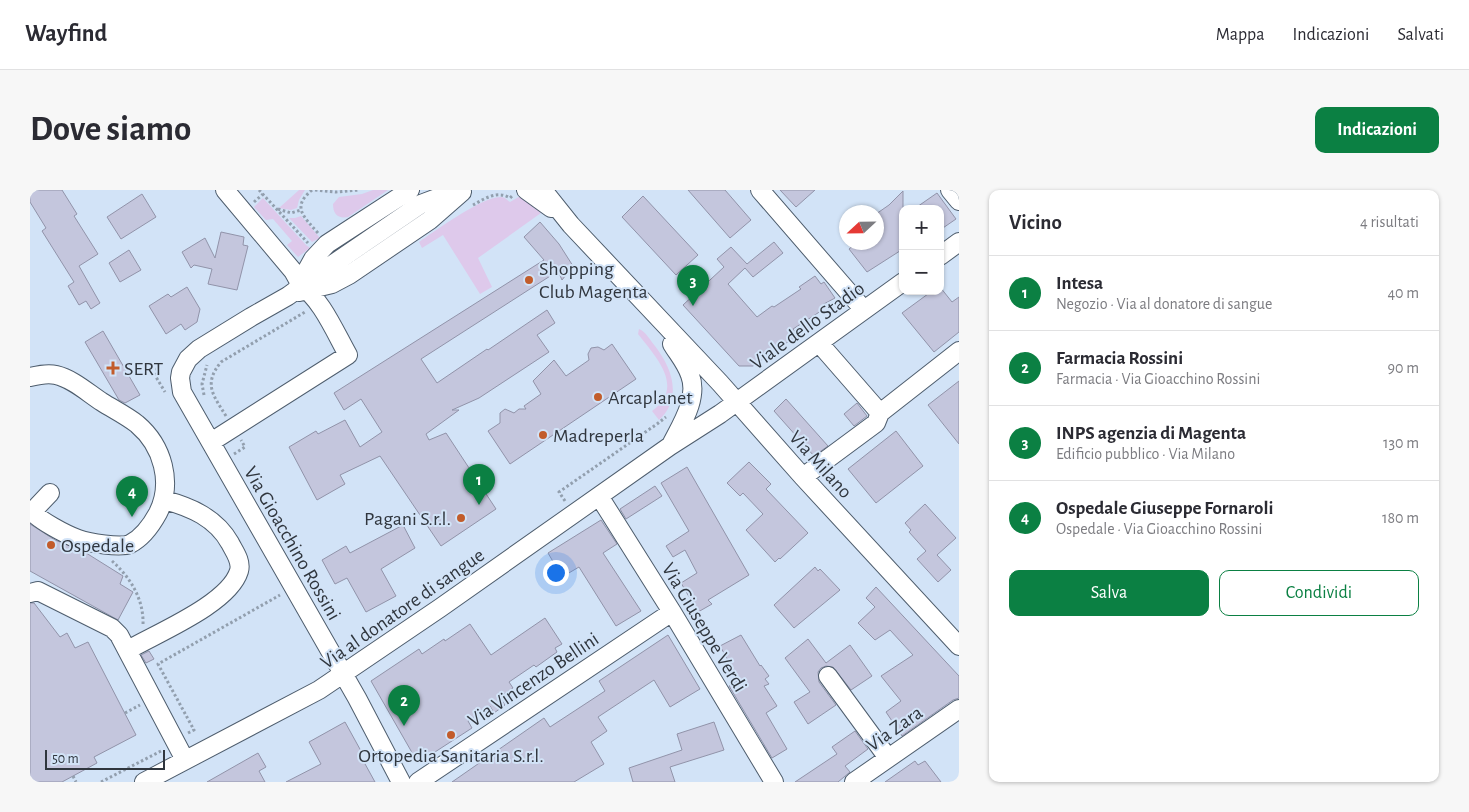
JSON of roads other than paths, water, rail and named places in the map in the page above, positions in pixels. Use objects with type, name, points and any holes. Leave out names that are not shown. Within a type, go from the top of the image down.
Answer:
[{"type":"street","points":[[211,442],[348,355],[302,288],[225,190]]},
{"type":"street","points":[[302,288],[313,259],[328,244],[410,190]]},
{"type":"street","points":[[302,288],[421,204],[433,190]]},
{"type":"street","points":[[421,204],[458,190]]},
{"type":"street","points":[[302,288],[332,284],[349,275],[430,220],[464,190]]},
{"type":"street","name":"Via Milano","points":[[526,190],[571,225]]},
{"type":"street","name":"Via Milano","points":[[544,190],[571,225],[737,402],[803,477],[959,646]]},
{"type":"street","points":[[760,190],[864,310]]},
{"type":"street","points":[[950,190],[959,201]]},
{"type":"street","points":[[944,253],[959,242]]},
{"type":"street","name":"Viale dello Stadio","points":[[737,402],[899,285]]},
{"type":"street","name":"Via Gioacchino Rossini","points":[[302,288],[199,349],[188,359],[180,378],[182,392],[357,698],[401,782]]},
{"type":"street","name":"Via Milano","points":[[651,311],[689,373],[692,381],[692,396]]},
{"type":"street","points":[[819,343],[880,413]]},
{"type":"street","points":[[803,477],[876,423],[880,413],[959,351]]},
{"type":"street","points":[[30,377],[44,374],[56,375],[71,381],[137,424],[150,438],[157,450],[166,485],[164,500],[156,516],[143,534],[131,544],[121,547],[79,540],[52,526],[31,511],[50,493]]},
{"type":"street","name":"Via al donatore di sangue","points":[[670,446],[681,426],[692,396]]},
{"type":"street","name":"Via al donatore di sangue","points":[[144,782],[319,690],[440,608],[670,446],[737,402]]},
{"type":"street","name":"Via Giuseppe Verdi","points":[[599,496],[672,612],[774,782]]},
{"type":"street","points":[[128,650],[200,611],[231,586],[239,571],[240,562],[224,532],[202,514],[185,505],[164,500]]},
{"type":"street","points":[[30,593],[38,592],[112,628],[128,650],[185,760]]},
{"type":"street","name":"Via Vincenzo Bellini","points":[[418,782],[672,612]]},
{"type":"street","points":[[828,676],[888,758]]},
{"type":"street","name":"Via Zara","points":[[854,782],[959,709]]},
{"type":"place","name":"Shopping Club Magenta","points":[[529,280]]},
{"type":"place","name":"INPS agenzia di Magenta","points":[[693,306]]},
{"type":"place","name":"SERT","points":[[113,368]]},
{"type":"place","name":"Arcaplanet","points":[[598,397]]},
{"type":"place","name":"Madreperla","points":[[543,435]]},
{"type":"place","name":"Intesa","points":[[479,505]]},
{"type":"place","name":"Ospedale Giuseppe Fornaroli","points":[[132,517]]},
{"type":"place","name":"Pagani S.r.l.","points":[[461,518]]},
{"type":"place","name":"Ospedale","points":[[51,545]]},
{"type":"place","name":"Farmacia Rossini","points":[[404,726]]},
{"type":"place","name":"Ortopedia Sanitaria S.r.l.","points":[[451,735]]}]
